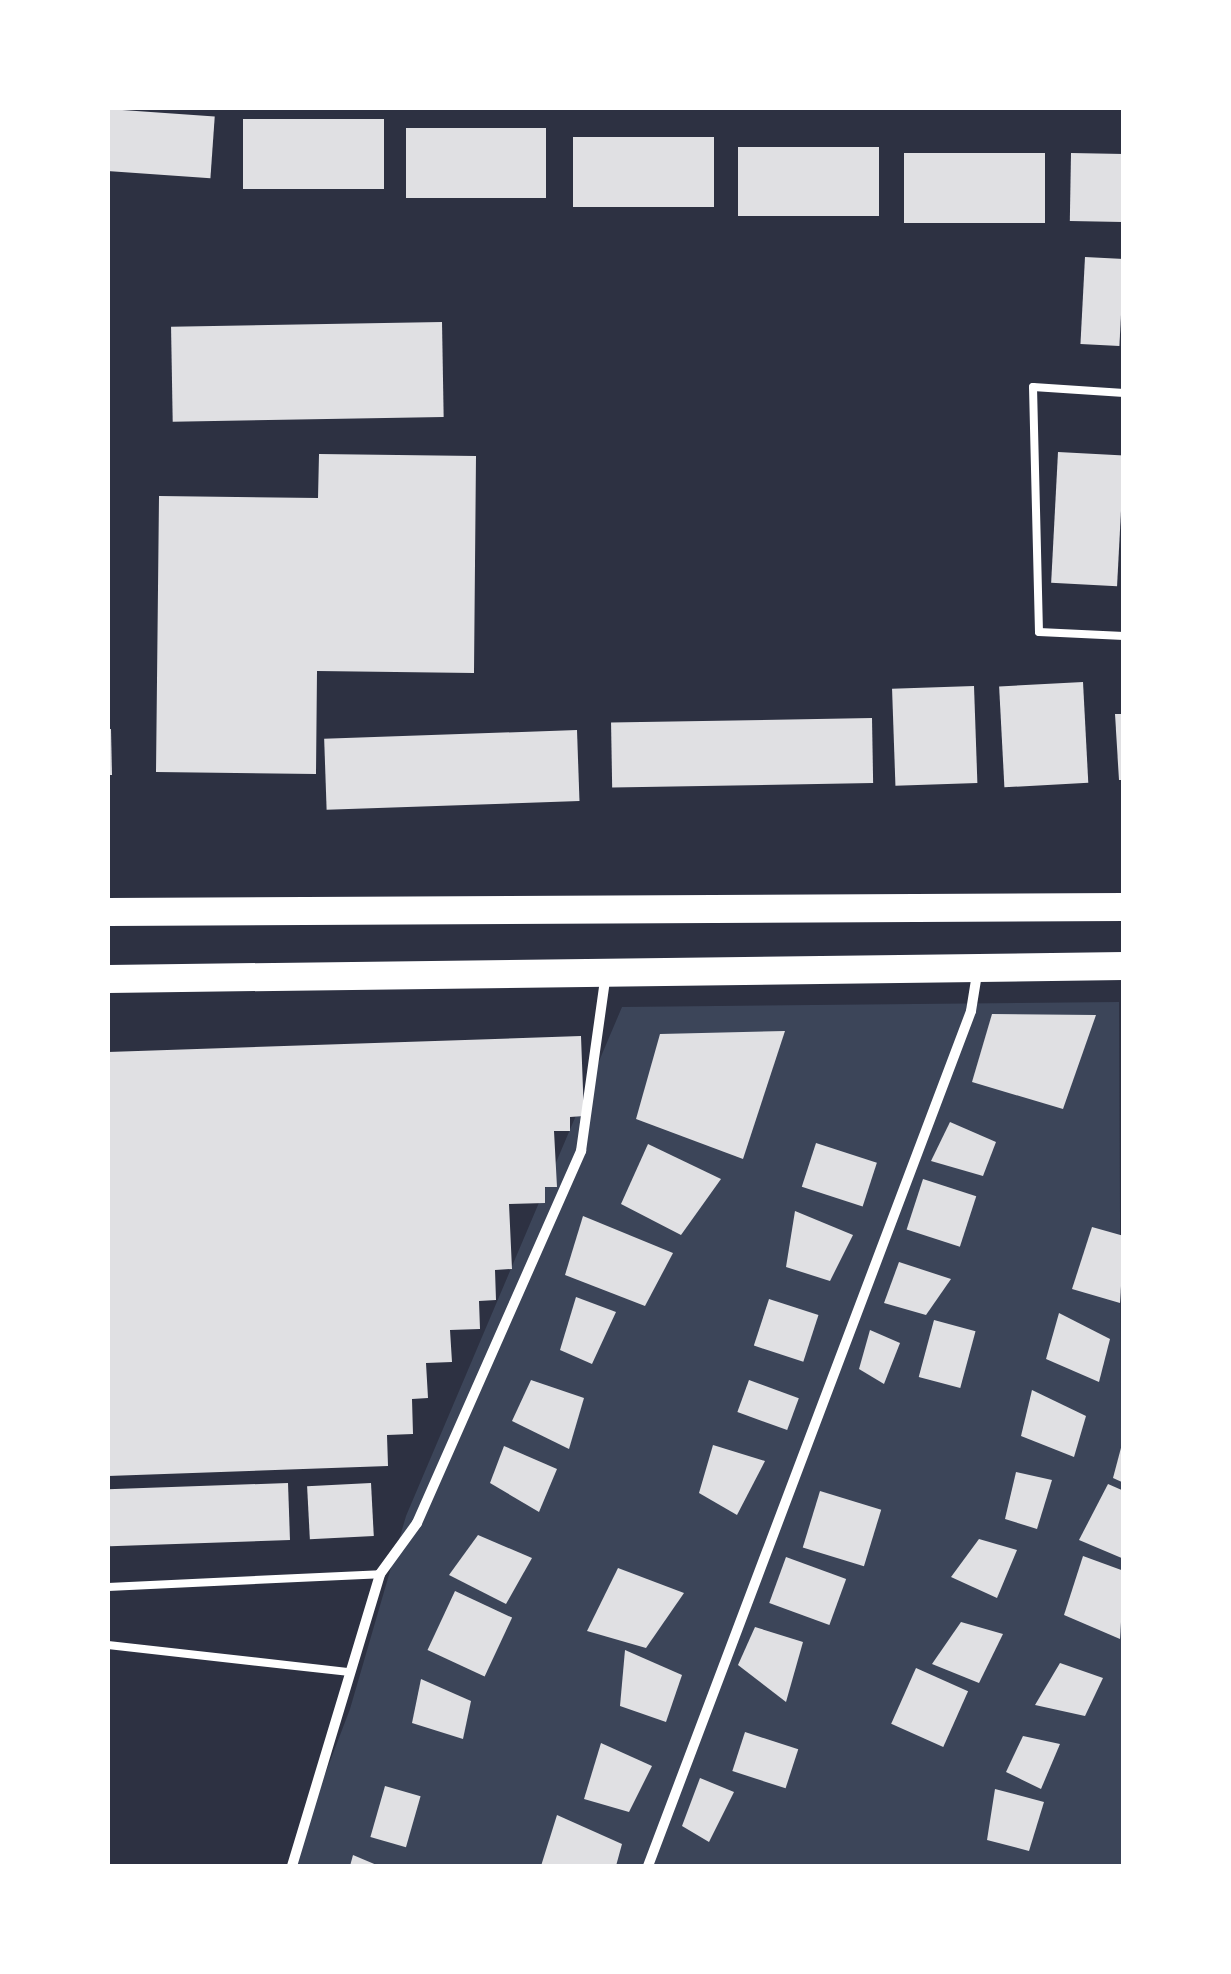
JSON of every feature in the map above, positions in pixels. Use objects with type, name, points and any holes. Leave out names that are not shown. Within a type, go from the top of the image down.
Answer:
[{"type":"highway","points":[[108,912],[1124,907]]},
{"type":"highway","points":[[108,979],[1124,966]]},
{"type":"street","points":[[648,1866],[970,1010],[978,968]]},
{"type":"street","points":[[292,1866],[347,1672],[380,1574],[418,1523],[581,1151],[606,974]]},
{"type":"lane","points":[[1124,393],[1033,388],[1039,632],[1124,636]]},
{"type":"lane","points":[[108,1587],[380,1574]]},
{"type":"lane","points":[[108,1645],[347,1672]]},
{"type":"shaded area","points":[[1119,1002],[1123,1866],[290,1866],[350,1709],[406,1516],[622,1007]]},
{"type":"building","points":[[108,109],[215,116],[210,178],[108,171]]},
{"type":"building","points":[[243,119],[384,119],[384,189],[243,189]]},
{"type":"building","points":[[406,128],[546,128],[546,198],[406,198]]},
{"type":"building","points":[[573,137],[714,137],[714,207],[573,207]]},
{"type":"building","points":[[738,147],[879,147],[879,216],[738,216]]},
{"type":"building","points":[[904,153],[1045,153],[1045,223],[904,223]]},
{"type":"building","points":[[1071,153],[1124,154],[1123,222],[1070,221]]},
{"type":"building","points":[[1085,257],[1124,259],[1119,346],[1080,344]]},
{"type":"building","points":[[442,322],[444,417],[173,422],[171,327]]},
{"type":"building","points":[[1058,452],[1124,455],[1117,586],[1051,583]]},
{"type":"building","points":[[319,454],[476,456],[474,673],[317,671],[316,774],[156,772],[159,496],[318,498]]},
{"type":"building","points":[[1083,682],[1088,783],[1004,787],[999,686]]},
{"type":"building","points":[[974,686],[977,783],[895,786],[892,689]]},
{"type":"building","points":[[1115,714],[1124,714],[1124,780],[1119,780]]},
{"type":"building","points":[[872,718],[873,783],[612,788],[611,723]]},
{"type":"building","points":[[111,729],[112,775],[108,775]]},
{"type":"building","points":[[577,730],[579,801],[327,810],[324,739]]},
{"type":"building","points":[[992,1014],[1096,1015],[1063,1109],[972,1082]]},
{"type":"building","points":[[785,1031],[743,1159],[636,1119],[660,1034]]},
{"type":"building","points":[[581,1036],[584,1116],[570,1117],[570,1131],[554,1131],[557,1187],[545,1187],[545,1203],[509,1204],[512,1269],[495,1270],[496,1300],[479,1301],[480,1329],[450,1330],[452,1362],[426,1363],[428,1398],[412,1399],[413,1434],[387,1435],[388,1466],[108,1476],[108,1052]]},
{"type":"building","points":[[950,1122],[996,1142],[983,1176],[931,1161]]},
{"type":"building","points":[[816,1143],[877,1163],[863,1207],[802,1187]]},
{"type":"building","points":[[648,1144],[721,1179],[681,1235],[621,1204]]},
{"type":"building","points":[[923,1179],[976,1196],[960,1247],[907,1229]]},
{"type":"building","points":[[795,1211],[853,1235],[830,1281],[786,1267]]},
{"type":"building","points":[[583,1216],[673,1253],[645,1306],[565,1275]]},
{"type":"building","points":[[1092,1227],[1124,1236],[1120,1303],[1072,1289]]},
{"type":"building","points":[[899,1262],[951,1279],[926,1315],[884,1303]]},
{"type":"building","points":[[576,1297],[616,1312],[592,1364],[560,1350]]},
{"type":"building","points":[[769,1299],[818,1315],[803,1362],[754,1346]]},
{"type":"building","points":[[1059,1313],[1110,1339],[1099,1382],[1046,1359]]},
{"type":"building","points":[[934,1320],[976,1331],[960,1388],[919,1377]]},
{"type":"building","points":[[870,1330],[900,1343],[884,1384],[859,1369]]},
{"type":"building","points":[[531,1380],[584,1398],[569,1449],[512,1421]]},
{"type":"building","points":[[749,1380],[799,1398],[787,1430],[737,1412]]},
{"type":"building","points":[[1032,1390],[1086,1416],[1074,1457],[1021,1436]]},
{"type":"building","points":[[713,1445],[765,1461],[737,1515],[699,1493]]},
{"type":"building","points":[[1124,1445],[1124,1483],[1113,1478]]},
{"type":"building","points":[[504,1446],[557,1469],[539,1512],[490,1483]]},
{"type":"building","points":[[1016,1472],[1052,1480],[1037,1529],[1005,1519]]},
{"type":"building","points":[[288,1483],[290,1540],[110,1546],[108,1489]]},
{"type":"building","points":[[371,1483],[374,1536],[310,1539],[307,1486]]},
{"type":"building","points":[[1108,1484],[1124,1491],[1124,1559],[1079,1540]]},
{"type":"building","points":[[820,1491],[881,1510],[864,1566],[803,1547]]},
{"type":"building","points":[[478,1535],[532,1558],[506,1604],[449,1575]]},
{"type":"building","points":[[979,1539],[1017,1550],[997,1598],[951,1577]]},
{"type":"building","points":[[1083,1556],[1124,1571],[1120,1639],[1064,1615]]},
{"type":"building","points":[[786,1557],[846,1579],[829,1625],[769,1603]]},
{"type":"building","points":[[618,1568],[684,1593],[646,1648],[587,1631]]},
{"type":"building","points":[[455,1591],[512,1618],[485,1677],[428,1650]]},
{"type":"building","points":[[961,1622],[1003,1634],[979,1683],[932,1664]]},
{"type":"building","points":[[755,1627],[803,1642],[786,1702],[738,1665]]},
{"type":"building","points":[[625,1650],[682,1675],[666,1722],[620,1706]]},
{"type":"building","points":[[1060,1663],[1103,1678],[1085,1716],[1035,1705]]},
{"type":"building","points":[[916,1668],[968,1691],[943,1747],[891,1724]]},
{"type":"building","points":[[421,1679],[471,1701],[463,1739],[412,1723]]},
{"type":"building","points":[[745,1732],[798,1749],[786,1788],[732,1771]]},
{"type":"building","points":[[1023,1736],[1060,1744],[1041,1789],[1006,1772]]},
{"type":"building","points":[[601,1743],[652,1766],[629,1812],[584,1799]]},
{"type":"building","points":[[700,1778],[734,1792],[709,1842],[682,1826]]},
{"type":"building","points":[[385,1786],[421,1796],[406,1847],[370,1837]]},
{"type":"building","points":[[995,1789],[1044,1802],[1029,1851],[987,1840]]},
{"type":"building","points":[[557,1815],[622,1844],[616,1866],[541,1866]]},
{"type":"building","points":[[353,1855],[379,1866],[350,1866]]}]
